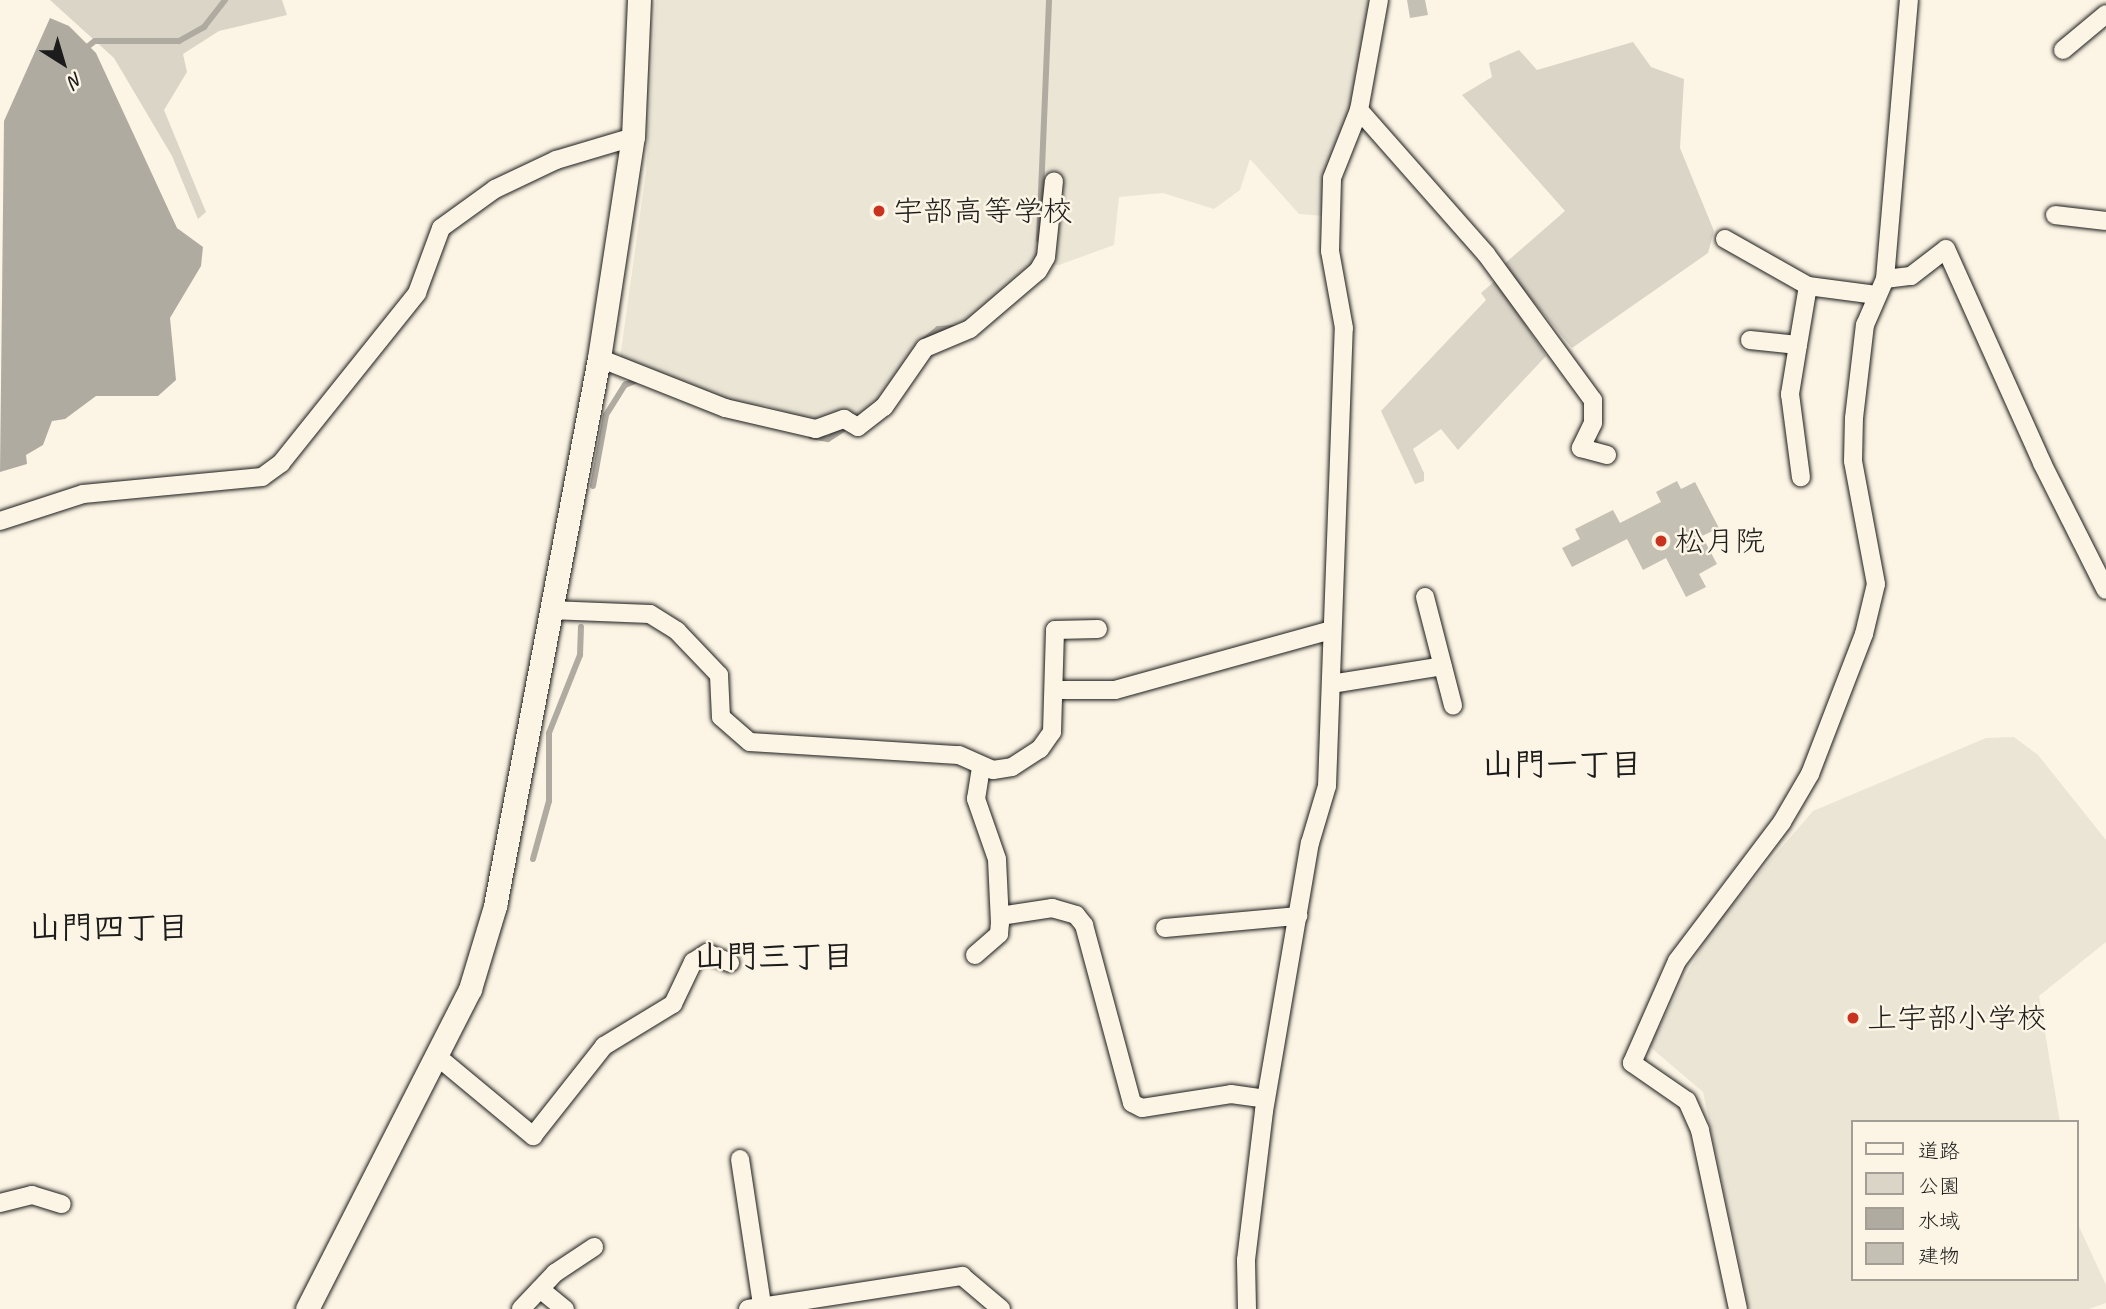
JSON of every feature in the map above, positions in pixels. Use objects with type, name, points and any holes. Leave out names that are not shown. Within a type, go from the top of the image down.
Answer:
[{"type":"street","points":[[307,1309],[439,1057],[470,989],[495,906],[599,358],[633,137],[639,0]]},
{"type":"street","points":[[1247,1309],[1246,1260],[1266,1099],[1310,843],[1325,808],[1344,328],[1329,221],[1332,178],[1359,110],[1379,0]]},
{"type":"street","points":[[1738,1309],[1700,1130],[1687,1101],[1632,1063],[1678,961],[1782,822],[1810,774],[1864,634],[1877,584],[1853,461],[1854,418],[1865,325],[1885,279],[1909,0]]},
{"type":"street","points":[[2063,50],[2106,14]]},
{"type":"street","points":[[1359,110],[1486,254],[1593,400],[1593,423],[1581,448],[1607,455]]},
{"type":"street","points":[[0,521],[83,494],[262,477],[281,463],[417,293],[440,228],[495,189],[556,160],[633,137]]},
{"type":"street","points":[[599,358],[733,410],[816,429],[854,424],[884,407],[925,348],[970,329],[1038,271],[1046,257],[1054,181]]},
{"type":"street","points":[[2055,215],[2106,221]]},
{"type":"street","points":[[1725,239],[1808,286],[1876,296]]},
{"type":"street","points":[[1885,279],[1911,276],[1946,249],[2042,464],[2106,590]]},
{"type":"street","points":[[1801,477],[1790,394],[1808,286]]},
{"type":"street","points":[[1750,340],[1798,345]]},
{"type":"street","points":[[1425,597],[1453,705]]},
{"type":"street","points":[[550,610],[650,614],[677,631],[719,675],[721,718],[750,742],[959,755],[981,768],[1012,767],[1040,749],[1052,732],[1055,630],[1098,629]]},
{"type":"street","points":[[1054,690],[1115,690],[1332,630]]},
{"type":"street","points":[[1331,684],[1443,666]]},
{"type":"street","points":[[975,955],[999,934],[1000,916],[997,859],[976,799],[981,768]]},
{"type":"street","points":[[1000,916],[1052,908],[1076,915],[1084,925],[1132,1103],[1142,1108],[1231,1094],[1266,1099]]},
{"type":"street","points":[[1166,929],[1298,916]]},
{"type":"street","points":[[439,1057],[533,1136],[604,1046],[673,1004],[694,962],[707,953],[730,963]]},
{"type":"street","points":[[740,1159],[755,1307],[962,1276],[1001,1309]]},
{"type":"street","points":[[0,1203],[32,1195],[62,1204]]},
{"type":"street","points":[[521,1309],[540,1289],[594,1247]]},
{"type":"street","points":[[540,1289],[565,1309]]},
{"type":"shaded area","name":"宇部高等学校","points":[[656,0],[1371,0],[1368,41],[1324,216],[1299,214],[1250,159],[1240,190],[1214,209],[1163,193],[1119,197],[1114,245],[1059,265],[1037,263],[956,330],[918,349],[860,420],[843,408],[820,424],[765,405],[734,406],[620,358],[646,172]]},
{"type":"shaded area","name":"上宇部小学校","points":[[2014,737],[2038,755],[2106,840],[2106,942],[2039,996],[2060,1120],[1850,1120],[1850,1281],[2078,1281],[2078,1224],[2106,1285],[2106,1303],[2089,1309],[1749,1309],[1703,1092],[1649,1046],[1711,929],[1813,811],[1986,738]]},
{"type":"green space","points":[[50,0],[282,0],[287,15],[219,31],[183,54],[187,72],[164,110],[206,212],[198,219],[172,156],[114,58]]},
{"type":"green space","points":[[1633,42],[1651,67],[1684,79],[1680,148],[1714,231],[1708,253],[1572,348],[1503,265],[1565,211],[1462,95],[1492,77],[1489,63],[1519,50],[1537,70]]},
{"type":"green space","points":[[1496,280],[1546,356],[1458,450],[1441,429],[1413,449],[1424,473],[1424,481],[1415,484],[1381,411],[1486,300],[1481,293]]},
{"type":"water","points":[[50,18],[69,26],[96,53],[177,228],[203,247],[201,266],[170,318],[176,380],[158,396],[96,396],[65,419],[52,421],[43,445],[26,455],[27,464],[0,472],[4,121]]},
{"type":"building","points":[[1407,0],[1425,0],[1428,15],[1410,18]]},
{"type":"building","name":"松月院","points":[[1677,481],[1681,489],[1695,482],[1719,528],[1702,536],[1717,564],[1699,574],[1706,587],[1686,597],[1666,558],[1643,570],[1627,539],[1572,567],[1562,548],[1580,539],[1575,529],[1613,510],[1620,523],[1661,502],[1656,492]]},
{"type":"waterway","points":[[82,51],[95,41],[179,41],[204,27],[225,0]]},
{"type":"waterway","points":[[1039,240],[1049,0]]},
{"type":"waterway","points":[[921,343],[938,329],[954,328]]},
{"type":"waterway","points":[[593,486],[606,415],[625,385],[639,379]]},
{"type":"waterway","points":[[811,436],[828,439],[851,424]]},
{"type":"waterway","points":[[533,859],[549,801],[549,733],[580,655],[581,627]]},
{"type":"place","name":"宇部高等学校","points":[[879,211]]},
{"type":"place","name":"松月院","points":[[1661,541]]},
{"type":"place","name":"上宇部小学校","points":[[1853,1018]]},
{"type":"district","name":"山門一丁目","points":[[1562,765]]},
{"type":"district","name":"山門四丁目","points":[[109,928]]},
{"type":"district","name":"山門三丁目","points":[[774,957]]}]
